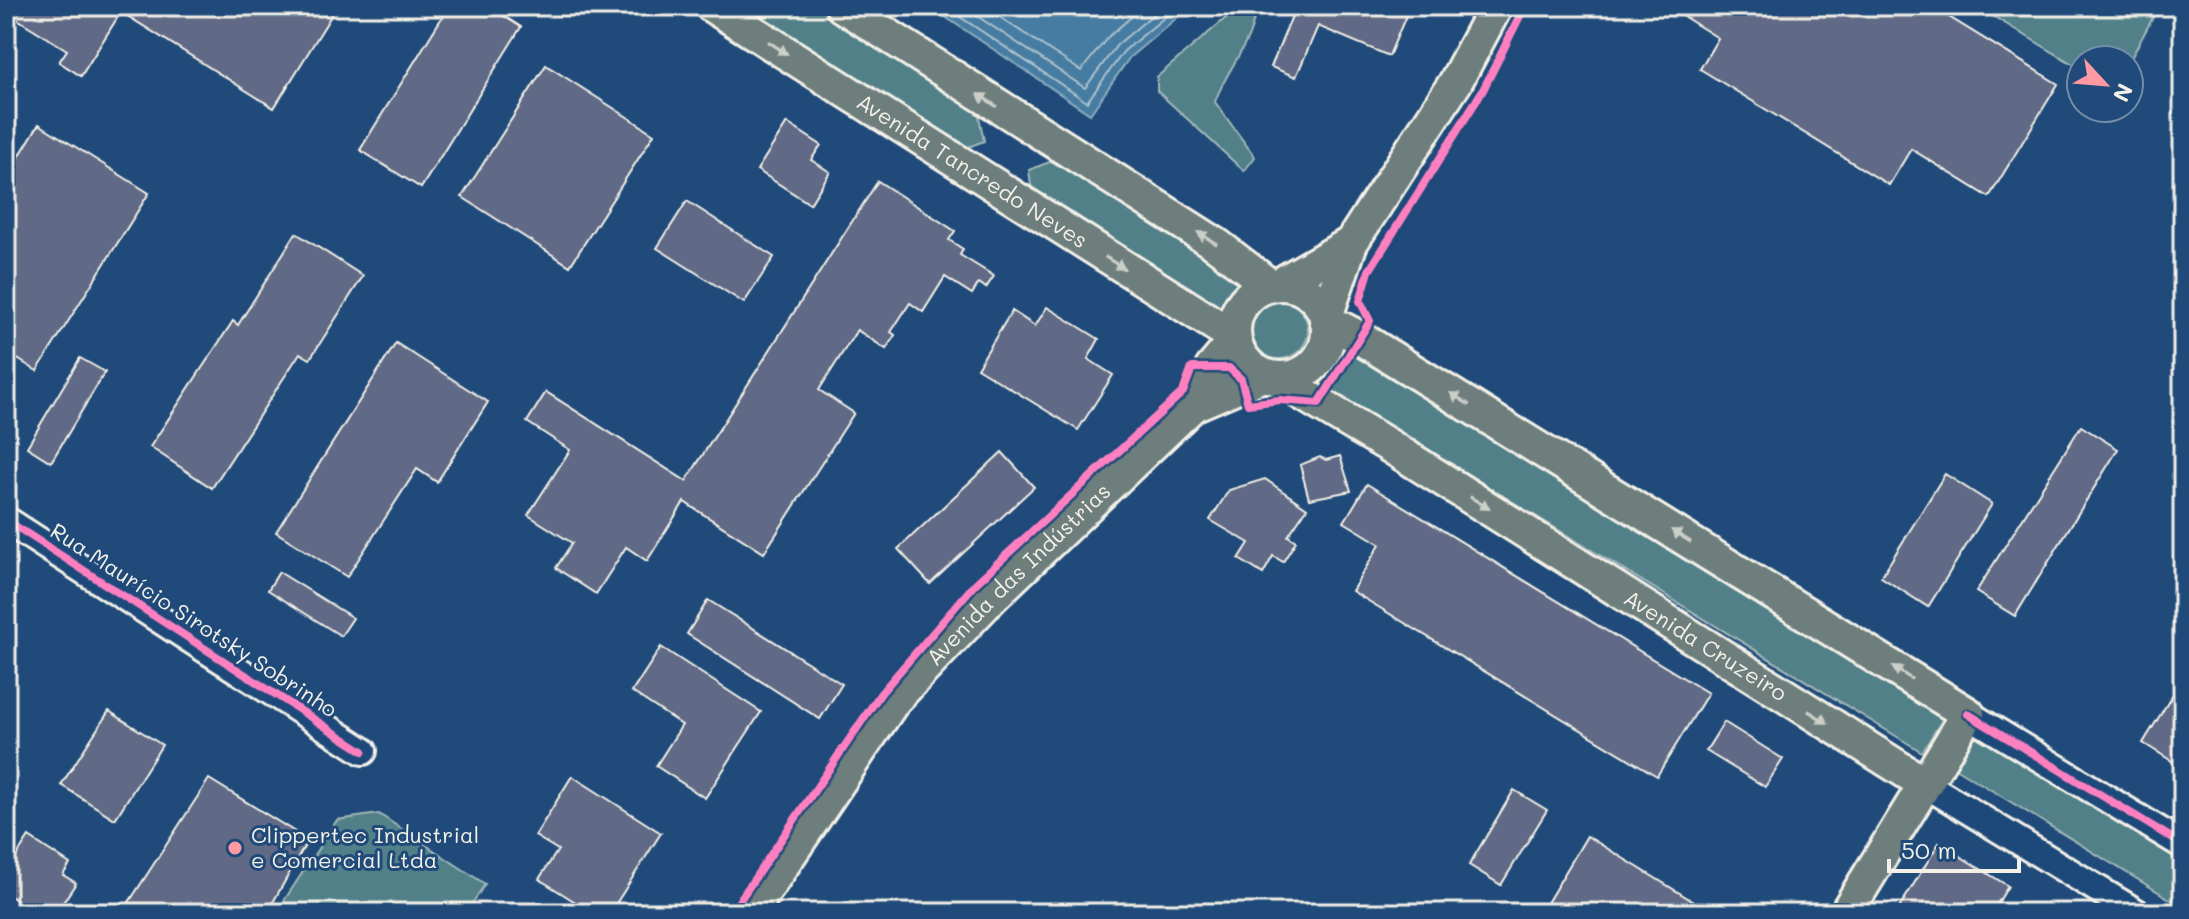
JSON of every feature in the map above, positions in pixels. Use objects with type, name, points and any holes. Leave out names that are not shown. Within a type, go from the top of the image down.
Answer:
[{"type":"main road","name":"Avenida Tancredo Neves","points":[[712,6],[1234,339]]},
{"type":"main road","points":[[842,6],[1276,284],[1310,293],[1327,319],[1968,714],[1846,913]]},
{"type":"main road","points":[[1193,405],[1270,376],[1306,371],[1317,361],[1325,348],[1327,319],[1351,243],[1455,83],[1496,6]]},
{"type":"main road","points":[[1193,405],[1212,368],[1234,339],[1239,310],[1247,299],[1351,243]]},
{"type":"main road","points":[[1234,339],[1243,360],[1270,376]]},
{"type":"main road","name":"Avenida Cruzeiro","points":[[1270,376],[1388,445],[1925,784]]},
{"type":"main road","name":"Avenida das Indústrias","points":[[750,913],[894,700],[993,596],[1193,405]]},
{"type":"street","name":"Rua Maurício Sirotsky Sobrinho","points":[[6,520],[363,751]]},
{"type":"street","points":[[1968,714],[2183,845]]},
{"type":"street","name":"Avenida Cruzeiro","points":[[1925,784],[2137,913]]},
{"type":"green space","points":[[733,6],[816,6],[978,111],[984,141],[960,150]]},
{"type":"green space","points":[[1228,6],[1255,6],[1246,43],[1215,102],[1255,157],[1244,171],[1157,91],[1157,77],[1227,17]]},
{"type":"green space","points":[[1976,6],[2159,6],[2139,44],[2065,44],[2065,59]]},
{"type":"green space","points":[[1057,159],[1245,279],[1220,320],[1033,201],[1029,170]]},
{"type":"green space","points":[[1279,301],[1300,309],[1308,330],[1300,351],[1279,359],[1258,351],[1250,330],[1258,309]]},
{"type":"green space","points":[[1342,336],[1945,715],[1922,752],[1313,380]]},
{"type":"green space","points":[[1976,733],[2183,859],[2183,907],[1955,768]]},
{"type":"green space","points":[[379,814],[485,884],[466,913],[276,913],[337,820]]},
{"type":"water","points":[[929,6],[1191,6],[1130,57],[1090,114]]},
{"type":"building","points":[[6,6],[337,6],[274,108],[121,12],[81,76],[59,62],[67,50],[6,12]]},
{"type":"building","points":[[449,6],[488,6],[521,27],[421,188],[360,150]]},
{"type":"building","points":[[1296,6],[1410,6],[1389,56],[1318,26],[1296,77],[1271,67]]},
{"type":"building","points":[[1667,6],[1931,6],[2058,84],[1989,197],[1911,149],[1889,185],[1700,69],[1718,38]]},
{"type":"building","points":[[546,65],[654,134],[570,266],[462,197]]},
{"type":"building","points":[[787,123],[821,145],[811,160],[830,172],[810,204],[757,170]]},
{"type":"building","points":[[39,124],[149,193],[37,371],[6,352],[6,178]]},
{"type":"building","points":[[878,181],[955,231],[949,240],[963,249],[960,255],[994,276],[986,288],[979,283],[972,294],[945,277],[923,312],[910,303],[891,332],[895,335],[886,349],[857,330],[819,390],[854,413],[764,553],[684,502],[647,561],[626,547],[596,594],[556,568],[572,543],[528,515],[570,450],[527,422],[546,392],[686,481]]},
{"type":"building","points":[[687,201],[774,257],[744,303],[657,248]]},
{"type":"building","points":[[296,233],[363,276],[310,359],[300,353],[212,488],[150,447],[233,321],[238,325]]},
{"type":"building","points":[[1047,307],[1099,339],[1088,359],[1113,375],[1078,430],[977,368],[1012,311],[1035,326]]},
{"type":"building","points":[[396,343],[488,402],[437,482],[417,469],[347,577],[276,532]]},
{"type":"building","points":[[80,358],[105,372],[51,462],[27,447]]},
{"type":"building","points":[[2081,426],[2118,449],[2015,616],[1976,592]]},
{"type":"building","points":[[1002,452],[1034,487],[930,584],[898,549]]},
{"type":"building","points":[[1340,456],[1351,491],[1309,499],[1300,465],[1320,457],[1326,460]]},
{"type":"building","points":[[1945,474],[1992,504],[1928,607],[1881,577]]},
{"type":"building","points":[[1265,479],[1307,508],[1288,536],[1296,541],[1283,562],[1273,556],[1263,574],[1239,559],[1249,543],[1210,520],[1229,490]]},
{"type":"building","points":[[1367,484],[1708,693],[1657,776],[1352,591],[1380,544],[1344,522]]},
{"type":"building","points":[[279,572],[353,618],[341,636],[268,590]]},
{"type":"building","points":[[708,600],[842,684],[820,719],[687,634]]},
{"type":"building","points":[[661,647],[761,712],[705,798],[656,766],[682,725],[632,692]]},
{"type":"building","points":[[2183,678],[2183,768],[2143,743]]},
{"type":"building","points":[[109,711],[162,745],[115,819],[61,785]]},
{"type":"building","points":[[1724,722],[1783,759],[1765,787],[1706,751]]},
{"type":"building","points":[[572,776],[661,833],[610,913],[593,913],[539,879],[558,850],[535,836]]},
{"type":"building","name":"Clippertec Industrial e Comercial Ltda","points":[[209,779],[308,840],[267,913],[122,913]]},
{"type":"building","points":[[1514,790],[1547,810],[1501,885],[1469,865]]},
{"type":"building","points":[[1587,836],[1712,913],[1541,913]]},
{"type":"building","points":[[29,837],[70,864],[63,875],[76,883],[56,913],[36,913],[6,893],[6,872]]},
{"type":"building","points":[[1939,843],[2008,886],[1992,913],[1896,913]]},
{"type":"cycle path","points":[[731,913],[881,693],[975,584],[1183,392],[1192,368],[1229,368],[1241,379],[1248,404],[1280,400],[1319,403],[1370,321],[1360,301],[1369,271],[1483,90],[1525,6]]},
{"type":"cycle path","points":[[6,520],[363,751]]},
{"type":"cycle path","points":[[1968,714],[2183,845]]},
{"type":"place","name":"Clippertec Industrial e Comercial Ltda","points":[[235,848]]}]
